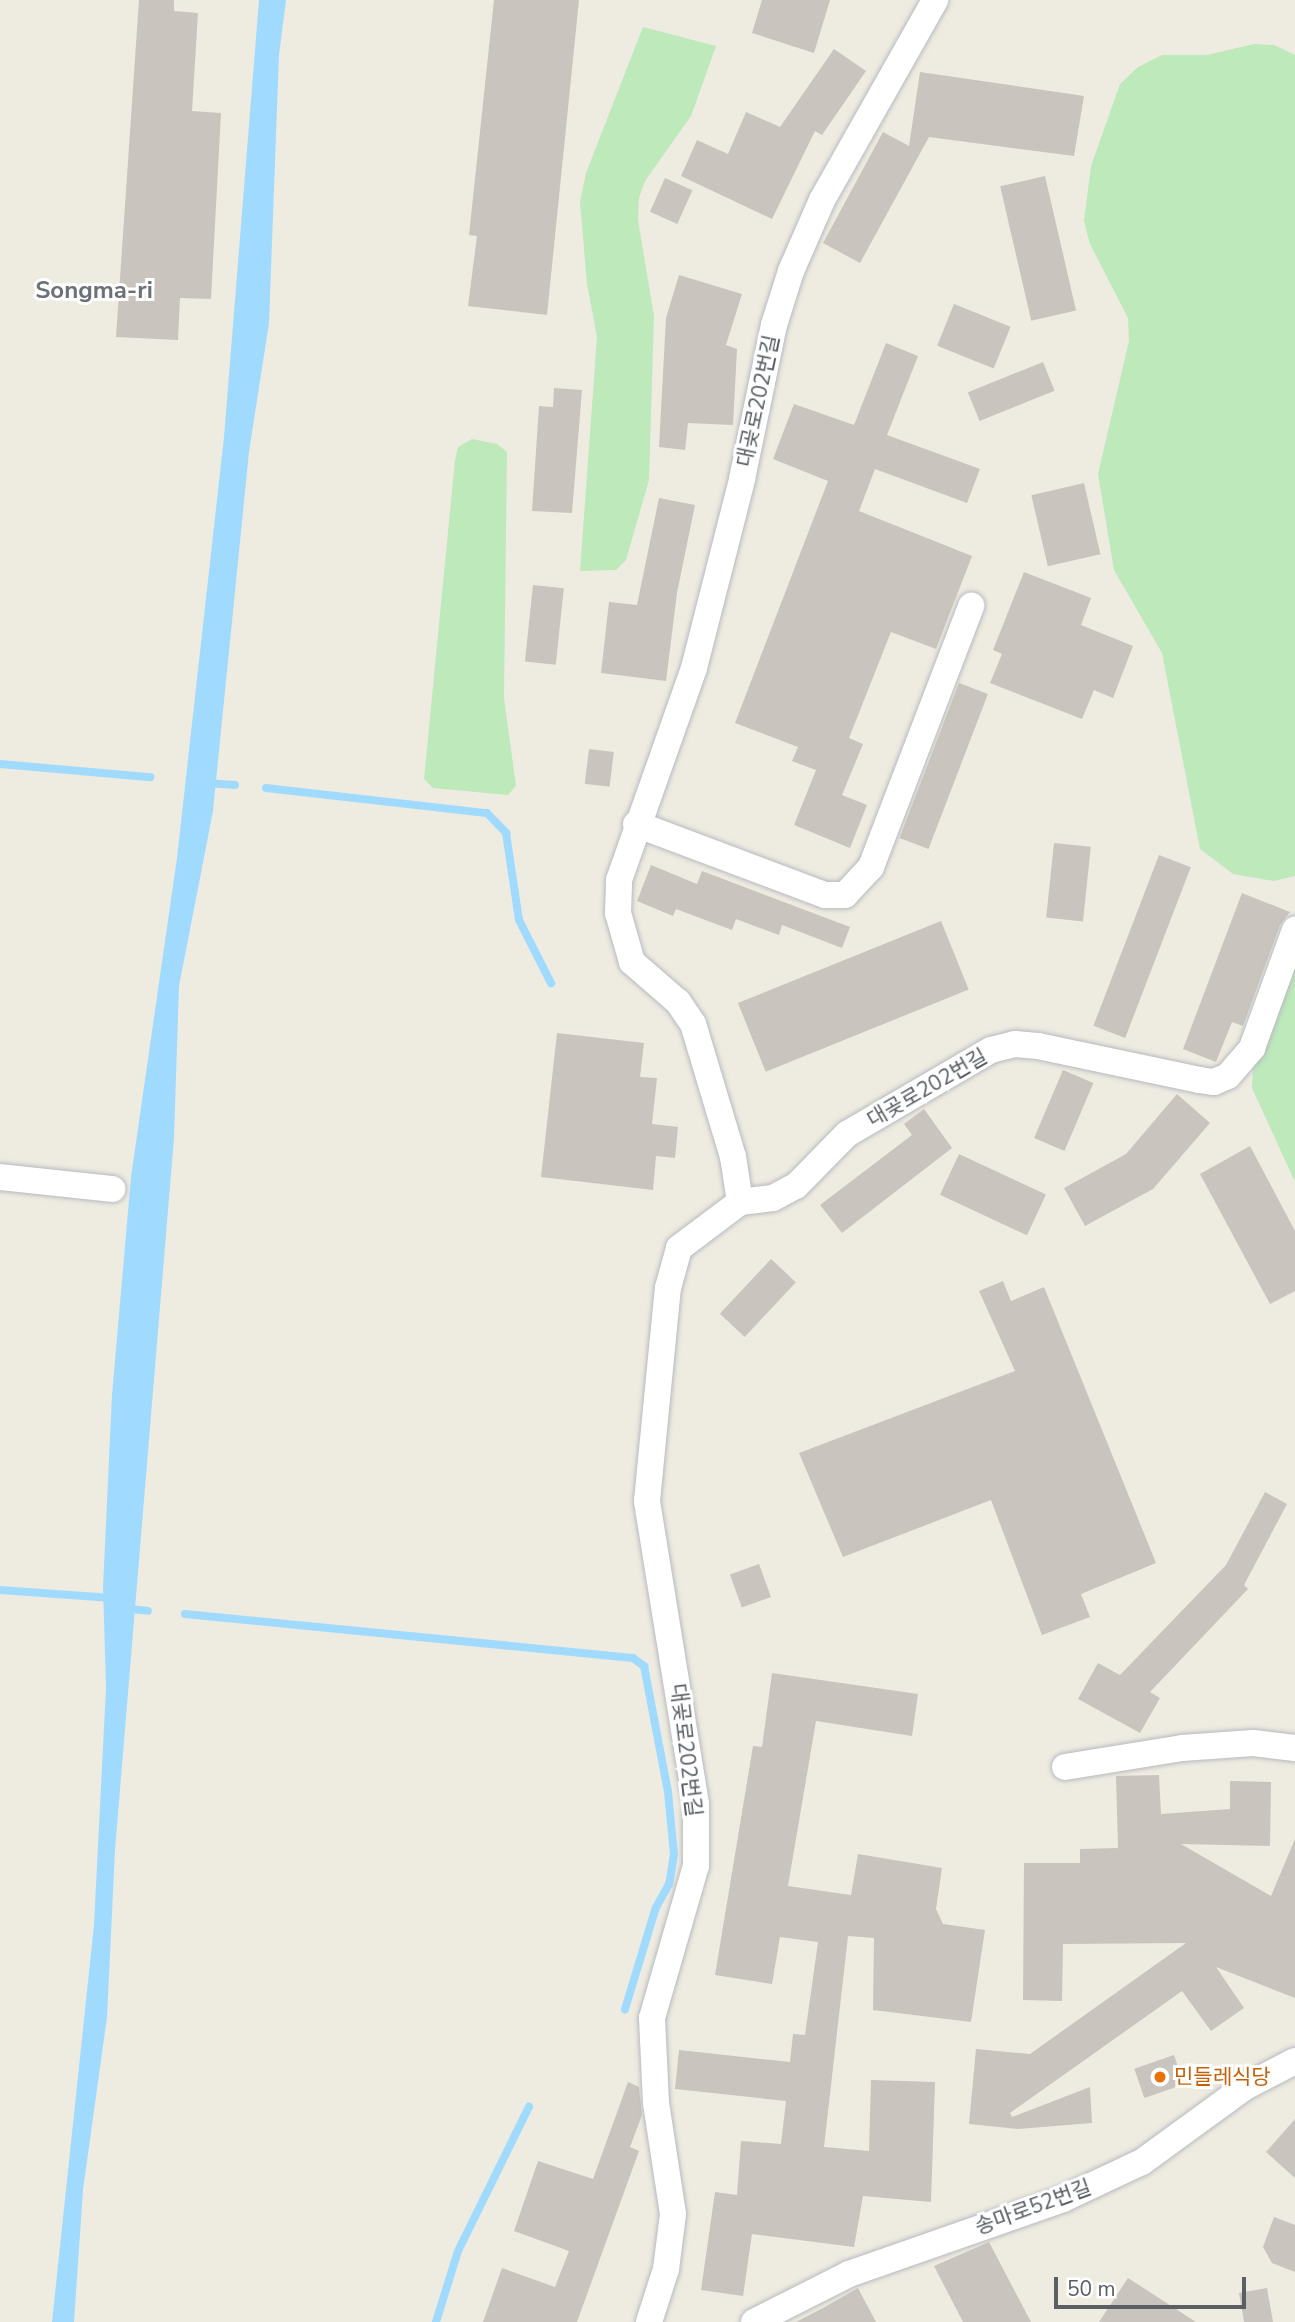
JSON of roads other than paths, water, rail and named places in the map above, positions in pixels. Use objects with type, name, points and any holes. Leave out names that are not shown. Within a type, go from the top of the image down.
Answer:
[{"type":"street","name":"대곶로202번길","points":[[740,1202],[730,1143],[693,1024],[678,1002],[632,962],[621,935],[620,880],[636,824],[690,681],[742,480],[774,325],[791,271],[822,200],[935,0]]},
{"type":"street","points":[[636,824],[824,895],[845,895],[871,867],[971,606]]},
{"type":"street","name":"대곶로202번길","points":[[649,2322],[666,2269],[673,2214],[656,2103],[652,2018],[696,1866],[696,1804],[647,1501],[668,1288],[679,1248],[740,1202],[773,1198],[796,1186],[847,1134],[991,1050],[1015,1044],[1038,1046],[1214,1082],[1240,1066],[1265,1015],[1295,930]]},
{"type":"street","points":[[0,1177],[112,1189]]},
{"type":"street","points":[[1065,1768],[1182,1748],[1253,1743],[1295,1748]]},
{"type":"street","name":"송마로52번길","points":[[754,2322],[849,2274],[1063,2199],[1131,2167],[1189,2132],[1245,2087],[1295,2062]]},
{"type":"water","points":[[259,0],[286,0],[279,55],[269,323],[249,452],[213,811],[179,986],[174,1138],[115,1850],[107,2017],[83,2190],[74,2322],[52,2322],[94,1925],[106,1688],[103,1587],[112,1395],[131,1177],[177,858],[224,437]]},
{"type":"waterway","points":[[0,764],[150,777]]},
{"type":"waterway","points":[[206,783],[235,785]]},
{"type":"waterway","points":[[266,788],[487,813],[506,833],[519,920],[551,983]]},
{"type":"waterway","points":[[0,1590],[112,1598]]},
{"type":"waterway","points":[[130,1609],[148,1611]]},
{"type":"waterway","points":[[185,1614],[633,1658],[644,1666],[668,1792],[674,1854],[669,1884],[656,1907],[625,2009]]},
{"type":"waterway","points":[[436,2322],[458,2251],[529,2107]]},
{"type":"place","name":"민들레식당","points":[[1160,2077]]},
{"type":"district","name":"Songma-ri","points":[[94,291]]}]
